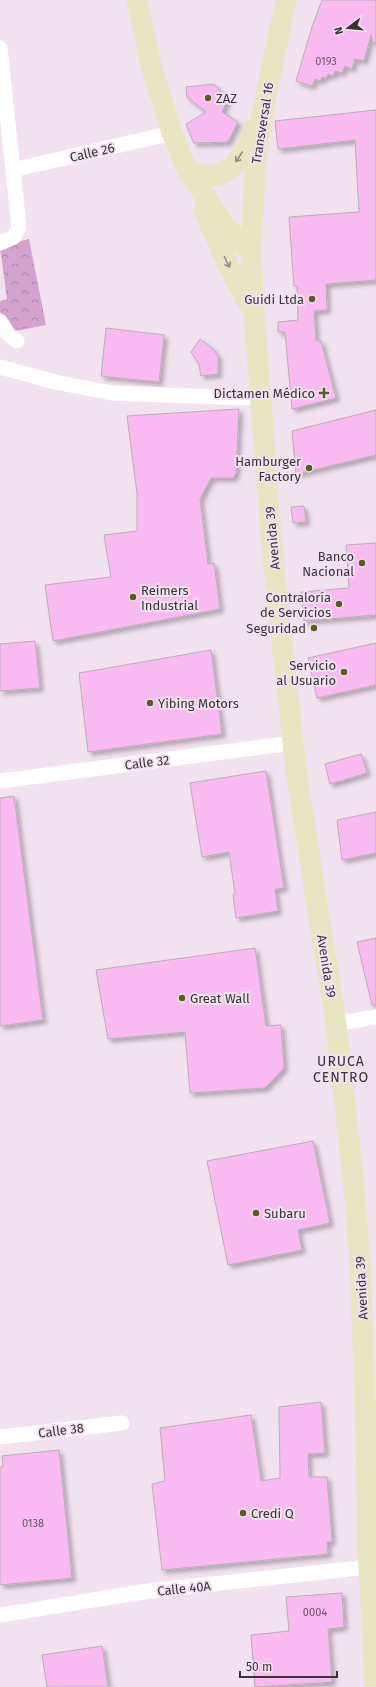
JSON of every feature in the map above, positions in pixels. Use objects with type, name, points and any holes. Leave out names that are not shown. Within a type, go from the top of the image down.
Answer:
[{"type":"main road","points":[[137,0],[151,65],[172,133],[227,263],[254,313]]},
{"type":"main road","name":"Transversal 16","points":[[251,248],[256,157],[263,110],[286,0]]},
{"type":"main road","points":[[188,171],[202,176],[217,175],[230,169],[240,158],[263,110]]},
{"type":"main road","points":[[188,171],[225,226],[242,246],[251,248]]},
{"type":"main road","name":"Avenida 39","points":[[251,248],[254,313],[273,558],[299,794],[336,1024],[348,1125],[360,1262],[369,1567],[374,1639],[375,1687]]},
{"type":"street","points":[[0,48],[19,227],[7,240]]},
{"type":"street","name":"Calle 26","points":[[13,170],[172,133]]},
{"type":"street","points":[[0,321],[9,335],[17,341]]},
{"type":"street","points":[[0,367],[55,382],[112,393],[245,398],[260,395]]},
{"type":"street","name":"Calle 32","points":[[0,781],[294,743]]},
{"type":"street","points":[[336,1024],[376,1017]]},
{"type":"street","name":"Calle 38","points":[[0,1437],[122,1423]]},
{"type":"street","name":"Calle 40A","points":[[0,1616],[149,1591],[369,1567]]},
{"type":"green space","points":[[29,239],[46,325],[10,332],[0,312],[0,301],[7,299],[0,247]]},
{"type":"building","points":[[322,0],[376,0],[376,42],[373,43],[371,35],[364,61],[355,59],[352,69],[345,66],[342,73],[335,71],[333,76],[328,74],[326,78],[322,77],[320,81],[315,79],[312,86],[296,81],[312,27]]},
{"type":"building","points":[[214,84],[228,99],[222,112],[238,122],[228,142],[194,143],[186,124],[206,112],[187,97],[186,87]]},
{"type":"building","points":[[376,110],[376,280],[326,284],[327,310],[314,311],[316,341],[321,341],[336,398],[292,409],[285,332],[278,332],[278,322],[298,320],[297,286],[294,286],[289,217],[359,212],[355,140],[278,149],[275,121]]},
{"type":"building","points":[[106,328],[164,335],[159,382],[101,376]]},
{"type":"building","points":[[200,339],[214,350],[218,356],[218,374],[201,376],[199,364],[191,352]]},
{"type":"building","points":[[239,409],[236,473],[233,478],[211,478],[200,499],[208,564],[214,563],[220,609],[53,641],[45,585],[111,577],[104,535],[137,531],[137,493],[127,416]]},
{"type":"building","points":[[376,410],[376,455],[296,474],[292,431]]},
{"type":"building","points":[[304,506],[306,522],[293,523],[291,507]]},
{"type":"building","name":"Contraloría de Servicios","points":[[376,543],[376,615],[304,621],[301,592],[349,588],[346,545]]},
{"type":"building","points":[[35,641],[40,688],[0,691],[0,644]]},
{"type":"building","name":"Servicio al Usuario","points":[[376,643],[376,685],[317,698],[308,658]]},
{"type":"building","name":"Yibing Motors","points":[[211,650],[222,734],[88,752],[79,673]]},
{"type":"building","points":[[361,754],[367,773],[330,784],[325,764]]},
{"type":"building","points":[[266,771],[284,888],[275,889],[278,911],[236,918],[233,895],[235,894],[229,852],[202,857],[190,783]]},
{"type":"building","points":[[14,796],[43,1020],[0,1026],[0,798]]},
{"type":"building","points":[[376,812],[376,853],[342,860],[337,820]]},
{"type":"building","points":[[376,938],[376,1005],[372,1005],[357,942]]},
{"type":"building","name":"Great Wall","points":[[255,948],[266,1026],[281,1025],[284,1068],[265,1088],[190,1093],[185,1032],[108,1039],[96,970]]},
{"type":"building","name":"Subaru","points":[[313,1141],[330,1223],[298,1230],[302,1250],[228,1265],[207,1161]]},
{"type":"building","name":"Credi Q","points":[[321,1402],[325,1453],[308,1454],[309,1477],[327,1477],[332,1542],[327,1542],[328,1554],[162,1570],[152,1484],[165,1481],[160,1428],[251,1415],[261,1481],[280,1478],[279,1407]]},
{"type":"building","points":[[59,1450],[72,1578],[0,1585],[0,1467],[3,1467],[2,1456]]},
{"type":"building","points":[[342,1593],[344,1627],[328,1629],[332,1682],[255,1687],[251,1635],[289,1631],[286,1597]]},
{"type":"building","points":[[102,1646],[108,1687],[47,1687],[42,1655]]},
{"type":"place","name":"ZAZ","points":[[208,98]]},
{"type":"place","name":"Guidi Ltda","points":[[312,299]]},
{"type":"place","name":"Dictamen Médico","points":[[324,393]]},
{"type":"place","name":"Hamburger Factory","points":[[309,468]]},
{"type":"place","name":"Banco Nacional","points":[[362,563]]},
{"type":"place","name":"Reimers Industrial","points":[[133,597]]},
{"type":"place","name":"Contraloría de Servicios","points":[[339,604]]},
{"type":"place","name":"Seguridad","points":[[314,628]]},
{"type":"place","name":"Servicio al Usuario","points":[[344,672]]},
{"type":"place","name":"Yibing Motors","points":[[150,703]]},
{"type":"place","name":"Great Wall","points":[[182,998]]},
{"type":"place","name":"Subaru","points":[[256,1213]]},
{"type":"place","name":"Credi Q","points":[[243,1513]]},
{"type":"district","name":"URUCA CENTRO","points":[[341,1070]]}]
